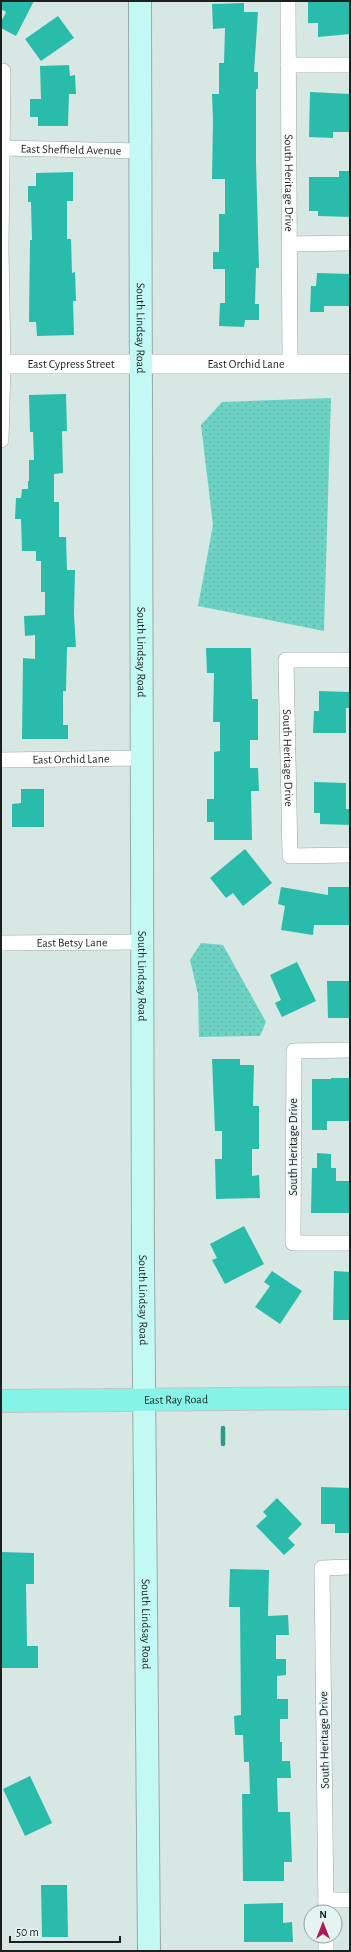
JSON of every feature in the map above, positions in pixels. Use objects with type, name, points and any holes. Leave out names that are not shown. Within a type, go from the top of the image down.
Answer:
[{"type":"main road","name":"South Lindsay Road","points":[[140,1],[142,942],[149,1951]]},
{"type":"main road","name":"East Ray Road","points":[[1,1400],[350,1398]]},
{"type":"street","name":"South Heritage Drive","points":[[288,1],[290,364]]},
{"type":"street","points":[[288,66],[350,65]]},
{"type":"street","points":[[1,440],[2,71]]},
{"type":"street","name":"East Sheffield Avenue","points":[[1,148],[140,151]]},
{"type":"street","points":[[289,244],[350,243]]},
{"type":"street","name":"East Cypress Street","points":[[2,364],[141,364]]},
{"type":"street","name":"East Orchid Lane","points":[[141,364],[350,364]]},
{"type":"street","name":"South Heritage Drive","points":[[350,660],[286,660],[290,856],[350,855]]},
{"type":"street","name":"East Orchid Lane","points":[[1,760],[142,758]]},
{"type":"street","name":"East Betsy Lane","points":[[1,943],[142,942]]},
{"type":"street","name":"South Heritage Drive","points":[[350,1050],[294,1051],[293,1244],[350,1243]]},
{"type":"street","name":"South Heritage Drive","points":[[326,1904],[322,1568],[350,1567]]},
{"type":"street","points":[[334,1904],[350,1900]]},
{"type":"green space","points":[[331,398],[324,631],[198,606],[213,525],[201,425],[222,402]]},
{"type":"green space","points":[[201,943],[223,945],[266,1022],[260,1036],[199,1037],[198,994],[190,960]]},
{"type":"building","points":[[1,1],[34,1],[16,36],[1,28],[1,22],[6,12],[1,9]]},
{"type":"building","points":[[308,1],[350,1],[350,34],[318,37],[318,23],[308,23]]},
{"type":"building","points":[[244,3],[244,12],[258,12],[254,72],[258,72],[258,89],[256,89],[256,162],[259,268],[256,268],[255,304],[259,304],[259,320],[245,320],[244,327],[219,326],[220,303],[225,303],[225,269],[213,269],[213,252],[219,252],[219,214],[225,214],[225,179],[212,179],[212,94],[219,94],[219,63],[224,63],[225,28],[213,29],[212,4]]},
{"type":"building","points":[[58,16],[74,38],[41,61],[25,39]]},
{"type":"building","points":[[69,65],[70,76],[75,75],[76,94],[69,94],[68,126],[38,126],[38,117],[30,117],[30,99],[41,99],[40,66]]},
{"type":"building","points":[[310,92],[350,94],[350,132],[333,132],[333,138],[309,137]]},
{"type":"building","points":[[339,171],[350,171],[350,217],[318,216],[318,211],[309,211],[309,177],[339,177]]},
{"type":"building","points":[[73,172],[73,201],[67,201],[67,239],[71,239],[72,273],[75,272],[76,301],[73,301],[74,335],[37,336],[36,322],[29,322],[30,240],[32,240],[31,202],[28,202],[28,186],[36,186],[36,173]]},
{"type":"building","points":[[317,273],[350,274],[350,306],[324,306],[324,312],[310,312],[311,286],[316,286]]},
{"type":"building","points":[[66,394],[67,431],[62,431],[63,473],[54,474],[54,502],[59,502],[59,537],[66,537],[67,570],[75,570],[74,615],[76,647],[67,647],[66,691],[63,691],[63,725],[68,725],[68,739],[22,739],[23,658],[35,659],[35,635],[25,636],[24,616],[45,615],[45,592],[41,592],[41,561],[36,561],[36,551],[22,551],[21,519],[15,519],[16,498],[21,498],[22,489],[28,489],[29,460],[34,460],[33,432],[30,432],[29,395]]},
{"type":"building","points":[[206,648],[251,648],[252,699],[258,699],[258,740],[250,740],[250,768],[258,768],[259,791],[251,791],[252,840],[214,840],[214,822],[207,822],[207,799],[214,799],[214,752],[220,751],[220,722],[213,722],[214,673],[207,673]]},
{"type":"building","points":[[319,691],[350,692],[350,708],[346,708],[346,733],[313,733],[314,711],[319,711]]},
{"type":"building","points":[[314,782],[346,783],[346,809],[350,809],[350,825],[320,824],[320,813],[314,813]]},
{"type":"building","points":[[21,789],[44,789],[44,827],[12,827],[12,804],[21,803]]},
{"type":"building","points":[[245,849],[272,883],[243,906],[233,893],[226,898],[210,878]]},
{"type":"building","points":[[281,887],[328,895],[328,887],[350,887],[350,925],[314,925],[313,935],[281,930],[285,906],[278,904]]},
{"type":"building","points":[[297,962],[316,1001],[282,1017],[275,1003],[281,1000],[270,975]]},
{"type":"building","points":[[327,981],[350,981],[350,1018],[328,1018]]},
{"type":"building","points":[[212,1059],[240,1059],[240,1065],[254,1065],[253,1106],[259,1106],[259,1149],[252,1149],[252,1176],[259,1175],[260,1198],[216,1199],[215,1159],[222,1159],[222,1131],[215,1131]]},
{"type":"building","points":[[350,1078],[350,1121],[327,1121],[327,1130],[312,1130],[312,1079]]},
{"type":"building","points":[[317,1153],[331,1154],[331,1168],[336,1168],[336,1181],[350,1181],[350,1213],[311,1213],[312,1168],[317,1168]]},
{"type":"building","points":[[244,1226],[264,1264],[225,1284],[212,1260],[217,1258],[210,1244]]},
{"type":"building","points":[[272,1271],[302,1291],[280,1324],[255,1307],[270,1286],[264,1282]]},
{"type":"building","points":[[334,1271],[350,1272],[350,1320],[333,1320]]},
{"type":"building","points":[[321,1487],[350,1488],[350,1533],[335,1533],[335,1524],[321,1524]]},
{"type":"building","points":[[277,1498],[302,1524],[288,1538],[295,1545],[284,1555],[256,1526],[267,1516],[263,1512]]},
{"type":"building","points":[[1,1552],[34,1553],[34,1584],[26,1584],[27,1646],[38,1646],[38,1668],[1,1668]]},
{"type":"building","points":[[230,1569],[269,1570],[268,1616],[288,1615],[289,1635],[276,1635],[276,1659],[286,1659],[286,1675],[277,1676],[277,1699],[288,1699],[288,1719],[280,1719],[280,1742],[282,1742],[282,1761],[290,1761],[291,1778],[277,1778],[278,1812],[290,1812],[292,1862],[284,1862],[284,1881],[243,1881],[242,1794],[250,1794],[249,1762],[244,1762],[243,1735],[235,1735],[234,1716],[241,1715],[240,1607],[229,1607]]},
{"type":"building","points":[[30,1776],[52,1823],[25,1836],[3,1789]]},
{"type":"building","points":[[41,1885],[67,1885],[68,1937],[42,1937]]},
{"type":"building","points":[[283,1903],[283,1923],[292,1922],[293,1942],[244,1942],[244,1904]]},
{"type":"waterway","points":[[223,1428],[223,1444]]}]
